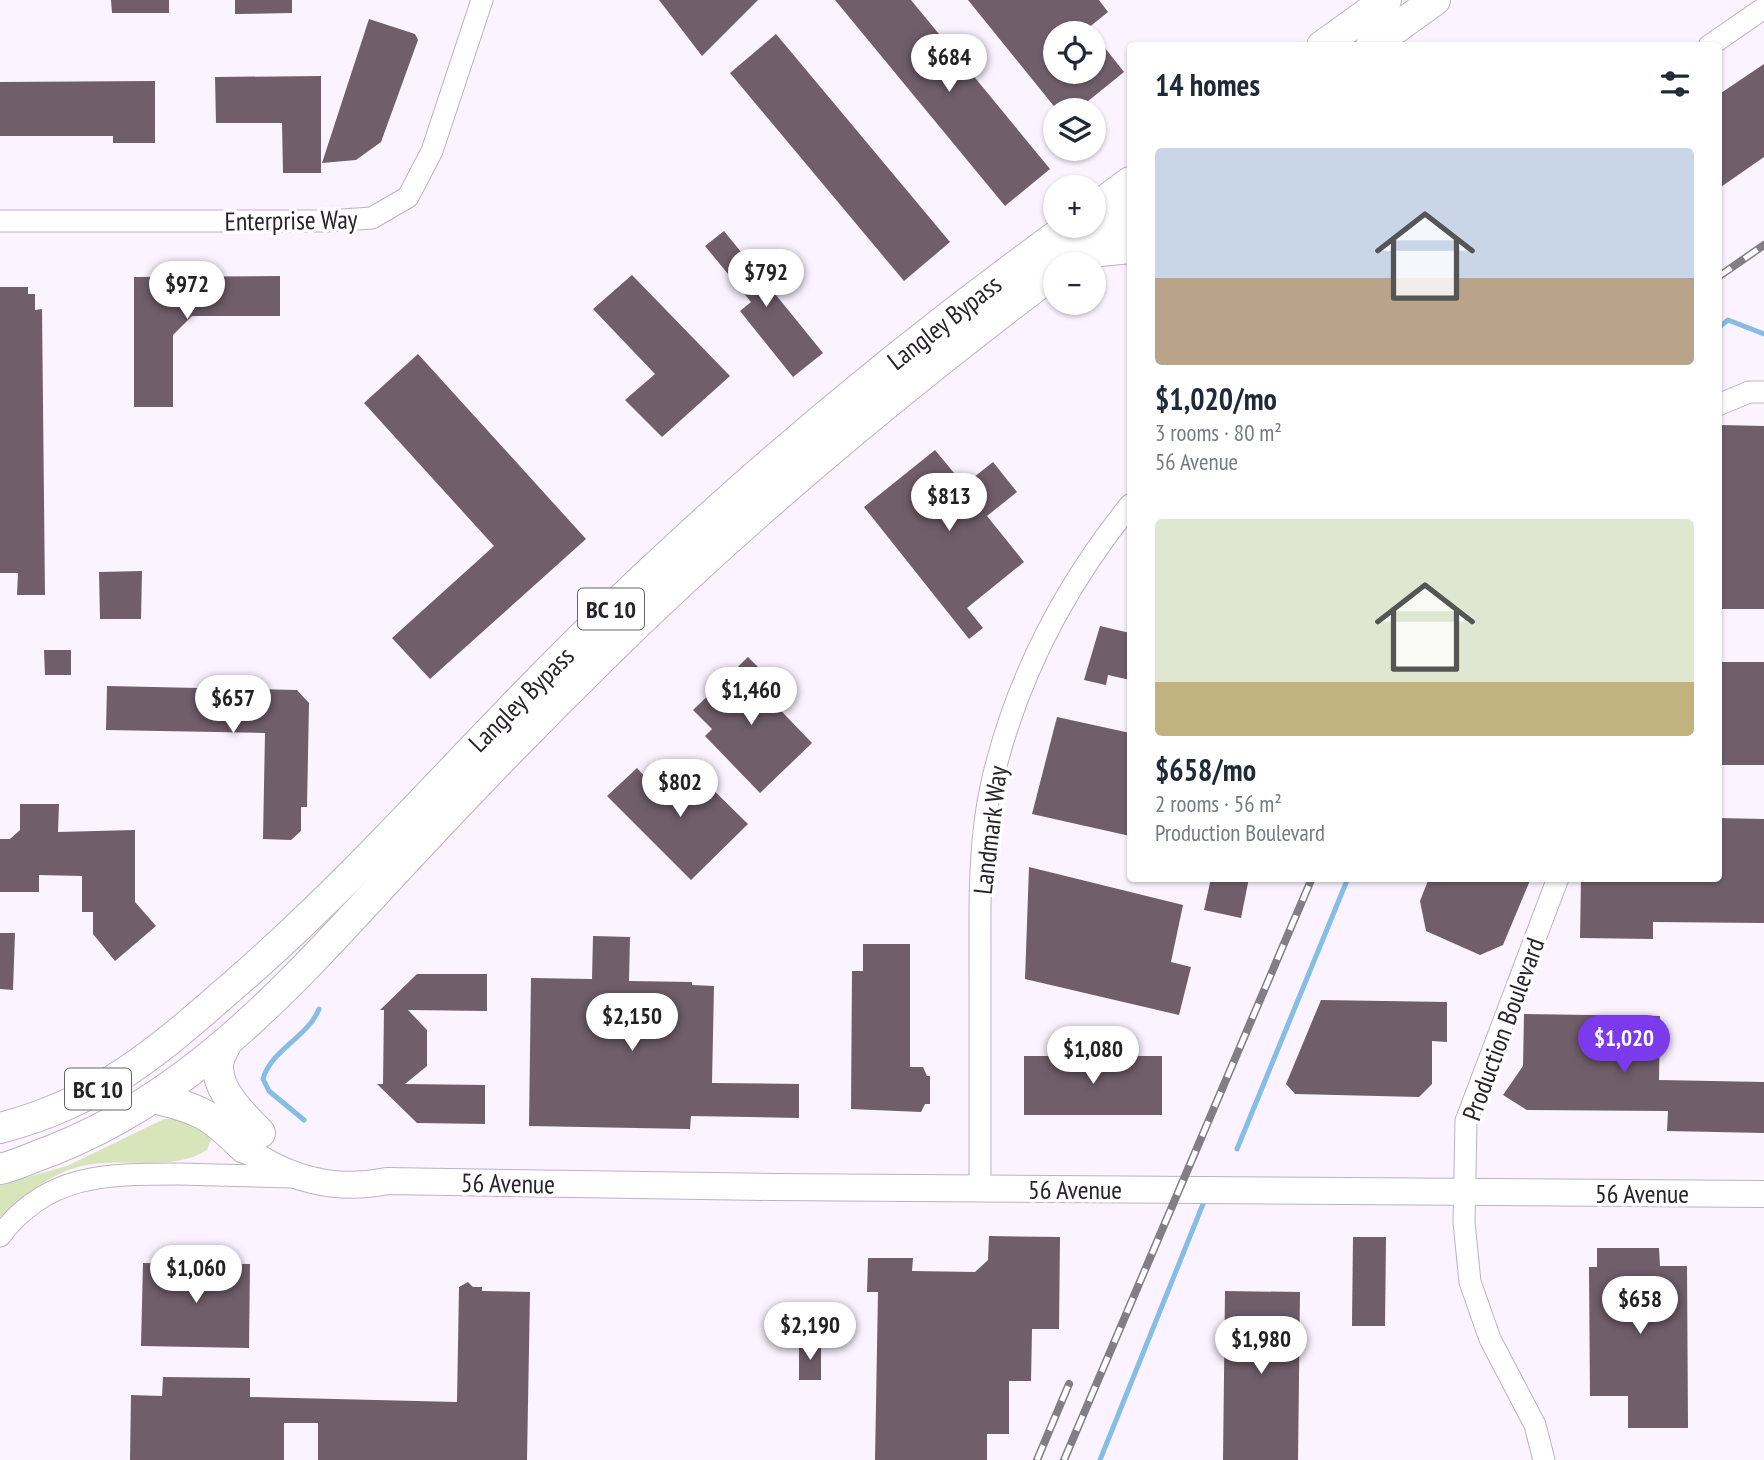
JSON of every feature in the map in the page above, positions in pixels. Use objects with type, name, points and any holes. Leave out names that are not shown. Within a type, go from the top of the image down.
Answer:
[{"type":"highway","points":[[1328,42],[1386,0]]},
{"type":"highway","points":[[1377,42],[1435,0]]},
{"type":"highway","name":"Langley Bypass","points":[[1106,205],[1127,199]]},
{"type":"highway","name":"Langley Bypass","points":[[0,1128],[92,1093],[137,1067],[186,1029],[315,912],[493,727],[653,570],[832,412],[1072,248],[1127,200]]},
{"type":"highway","points":[[1072,248],[1127,248]]},
{"type":"highway","name":"Langley Bypass","points":[[0,1169],[74,1142],[153,1098],[226,1044],[286,990],[504,757],[685,579],[864,423],[1043,281]]},
{"type":"highway","points":[[226,1044],[218,1066],[220,1079],[252,1141]]},
{"type":"highway","points":[[153,1098],[188,1106],[209,1115],[252,1141]]},
{"type":"main road","name":"56 Avenue","points":[[252,1141],[303,1159],[387,1181]]},
{"type":"main road","name":"56 Avenue","points":[[252,1141],[272,1166],[301,1177],[360,1187],[387,1181],[980,1189],[1764,1194]]},
{"type":"street","name":"Enterprise Way","points":[[0,221],[327,221],[372,218],[408,197],[432,151],[482,0]]},
{"type":"street","points":[[1715,42],[1764,8]]},
{"type":"street","points":[[1722,403],[1749,392],[1764,392]]},
{"type":"street","name":"Landmark Way","points":[[980,1189],[980,860],[992,784],[1026,674],[1070,587],[1093,551],[1127,509]]},
{"type":"street","name":"Production Boulevard","points":[[1544,1460],[1535,1424],[1490,1339],[1470,1282],[1466,1254],[1466,1121],[1556,882]]},
{"type":"street","name":"56 Avenue","points":[[188,1175],[216,1167],[252,1141]]},
{"type":"street","name":"56 Avenue","points":[[0,1236],[30,1205],[64,1185],[98,1175],[301,1177]]},
{"type":"green space","points":[[164,1119],[184,1119],[209,1133],[211,1140],[207,1150],[178,1161],[97,1163],[82,1166],[58,1174],[38,1186],[0,1218],[0,1185],[67,1166]]},
{"type":"building","points":[[111,0],[169,0],[169,13],[112,13]]},
{"type":"building","points":[[235,0],[292,0],[292,13],[235,14]]},
{"type":"building","points":[[659,0],[758,0],[702,56]]},
{"type":"building","points":[[835,0],[911,0],[1050,169],[1005,206]]},
{"type":"building","points":[[968,0],[1099,0],[1108,12],[1097,21],[1043,21],[1043,84],[1106,84],[1106,49],[1124,72],[1092,98],[1047,98]]},
{"type":"building","points":[[369,19],[415,34],[418,40],[381,142],[356,160],[322,163]]},
{"type":"building","points":[[776,34],[950,242],[904,281],[730,73]]},
{"type":"building","points":[[1764,64],[1764,157],[1722,186],[1722,92]]},
{"type":"building","points":[[321,76],[321,173],[283,173],[282,123],[216,123],[215,77]]},
{"type":"building","points":[[155,81],[155,143],[113,143],[113,136],[0,136],[0,82]]},
{"type":"building","points":[[724,231],[823,353],[793,377],[740,311],[751,302],[705,246]]},
{"type":"building","points":[[632,275],[730,376],[662,437],[625,400],[655,374],[593,309]]},
{"type":"building","points":[[280,276],[280,316],[192,316],[173,335],[173,407],[134,407],[134,277]]},
{"type":"building","points":[[0,287],[28,287],[28,294],[35,294],[35,310],[42,309],[45,595],[17,595],[18,573],[0,573]]},
{"type":"building","points":[[418,354],[586,539],[430,679],[392,638],[494,546],[364,403]]},
{"type":"building","points":[[1722,425],[1764,426],[1764,609],[1722,609]]},
{"type":"building","points":[[935,450],[964,485],[993,462],[1017,492],[987,516],[1024,562],[967,608],[983,628],[969,639],[864,507]]},
{"type":"building","points":[[142,571],[141,619],[100,619],[99,572]]},
{"type":"building","points":[[1100,626],[1127,632],[1127,679],[1108,675],[1106,685],[1084,680]]},
{"type":"building","points":[[44,650],[71,650],[71,675],[45,675]]},
{"type":"building","points":[[748,657],[772,681],[762,691],[812,743],[760,793],[705,736],[712,729],[693,710]]},
{"type":"building","points":[[1722,662],[1764,662],[1764,765],[1722,765]]},
{"type":"building","points":[[107,686],[297,690],[309,703],[307,807],[301,807],[301,831],[291,840],[263,839],[265,733],[106,730]]},
{"type":"building","points":[[1057,717],[1127,732],[1127,835],[1032,814]]},
{"type":"building","points":[[637,768],[657,790],[673,790],[694,771],[748,824],[691,880],[607,796]]},
{"type":"building","points":[[20,804],[59,804],[58,832],[135,830],[135,902],[156,926],[115,961],[93,934],[93,912],[82,912],[82,876],[39,875],[39,892],[0,892],[0,839],[10,839],[20,830]]},
{"type":"building","points":[[1722,818],[1764,819],[1764,923],[1653,922],[1653,939],[1580,938],[1581,882],[1722,882]]},
{"type":"building","points":[[1029,867],[1183,905],[1171,962],[1191,967],[1179,1015],[1025,979]]},
{"type":"building","points":[[1210,882],[1248,882],[1241,918],[1204,910]]},
{"type":"building","points":[[1427,882],[1529,882],[1503,945],[1480,955],[1426,931],[1420,901]]},
{"type":"building","points":[[0,933],[15,933],[13,990],[0,989]]},
{"type":"building","points":[[593,936],[630,937],[629,981],[692,982],[692,985],[714,986],[712,1083],[799,1084],[799,1118],[691,1116],[690,1129],[529,1126],[531,978],[592,979]]},
{"type":"building","points":[[863,944],[910,944],[910,1067],[923,1067],[927,1076],[930,1076],[930,1104],[925,1104],[921,1112],[851,1109],[852,971],[863,971]]},
{"type":"building","points":[[417,974],[487,974],[487,1011],[408,1010],[427,1030],[427,1066],[405,1084],[485,1085],[485,1124],[417,1123],[377,1084],[383,1084],[384,1010],[380,1010]]},
{"type":"building","points":[[1321,1000],[1447,1002],[1447,1042],[1432,1041],[1432,1084],[1419,1097],[1295,1094],[1286,1084]]},
{"type":"building","points":[[1524,1014],[1660,1016],[1659,1080],[1764,1082],[1764,1133],[1667,1131],[1668,1111],[1527,1110],[1503,1095],[1523,1066]]},
{"type":"building","points":[[1024,1056],[1162,1056],[1162,1115],[1024,1115]]},
{"type":"building","points":[[989,1236],[1060,1237],[1059,1329],[1032,1329],[1031,1381],[1009,1381],[1009,1434],[987,1434],[987,1460],[875,1460],[878,1292],[867,1292],[868,1258],[913,1258],[912,1271],[975,1272],[988,1260]]},
{"type":"building","points":[[1353,1237],[1386,1237],[1385,1326],[1352,1326]]},
{"type":"building","points":[[1597,1248],[1659,1248],[1660,1266],[1687,1266],[1688,1428],[1628,1428],[1628,1396],[1590,1396],[1589,1267],[1597,1267]]},
{"type":"building","points":[[143,1263],[250,1264],[249,1348],[141,1346]]},
{"type":"building","points":[[468,1282],[473,1287],[482,1287],[482,1291],[530,1292],[527,1460],[318,1460],[318,1423],[284,1423],[284,1460],[130,1460],[131,1395],[162,1396],[163,1377],[250,1378],[250,1397],[457,1402],[459,1287]]},
{"type":"building","points":[[1225,1291],[1300,1292],[1298,1460],[1223,1460]]},
{"type":"building","points":[[799,1345],[821,1345],[821,1380],[799,1380]]},
{"type":"waterway","points":[[1722,325],[1728,320],[1764,334]]},
{"type":"waterway","points":[[1237,1149],[1346,882]]},
{"type":"waterway","points":[[304,1120],[269,1091],[263,1079],[281,1051],[307,1028],[319,1009]]},
{"type":"waterway","points":[[1100,1460],[1203,1204]]},
{"type":"railway","points":[[1722,274],[1764,245]]},
{"type":"railway","points":[[1064,1460],[1310,882]]},
{"type":"railway","points":[[1037,1460],[1069,1384]]}]
